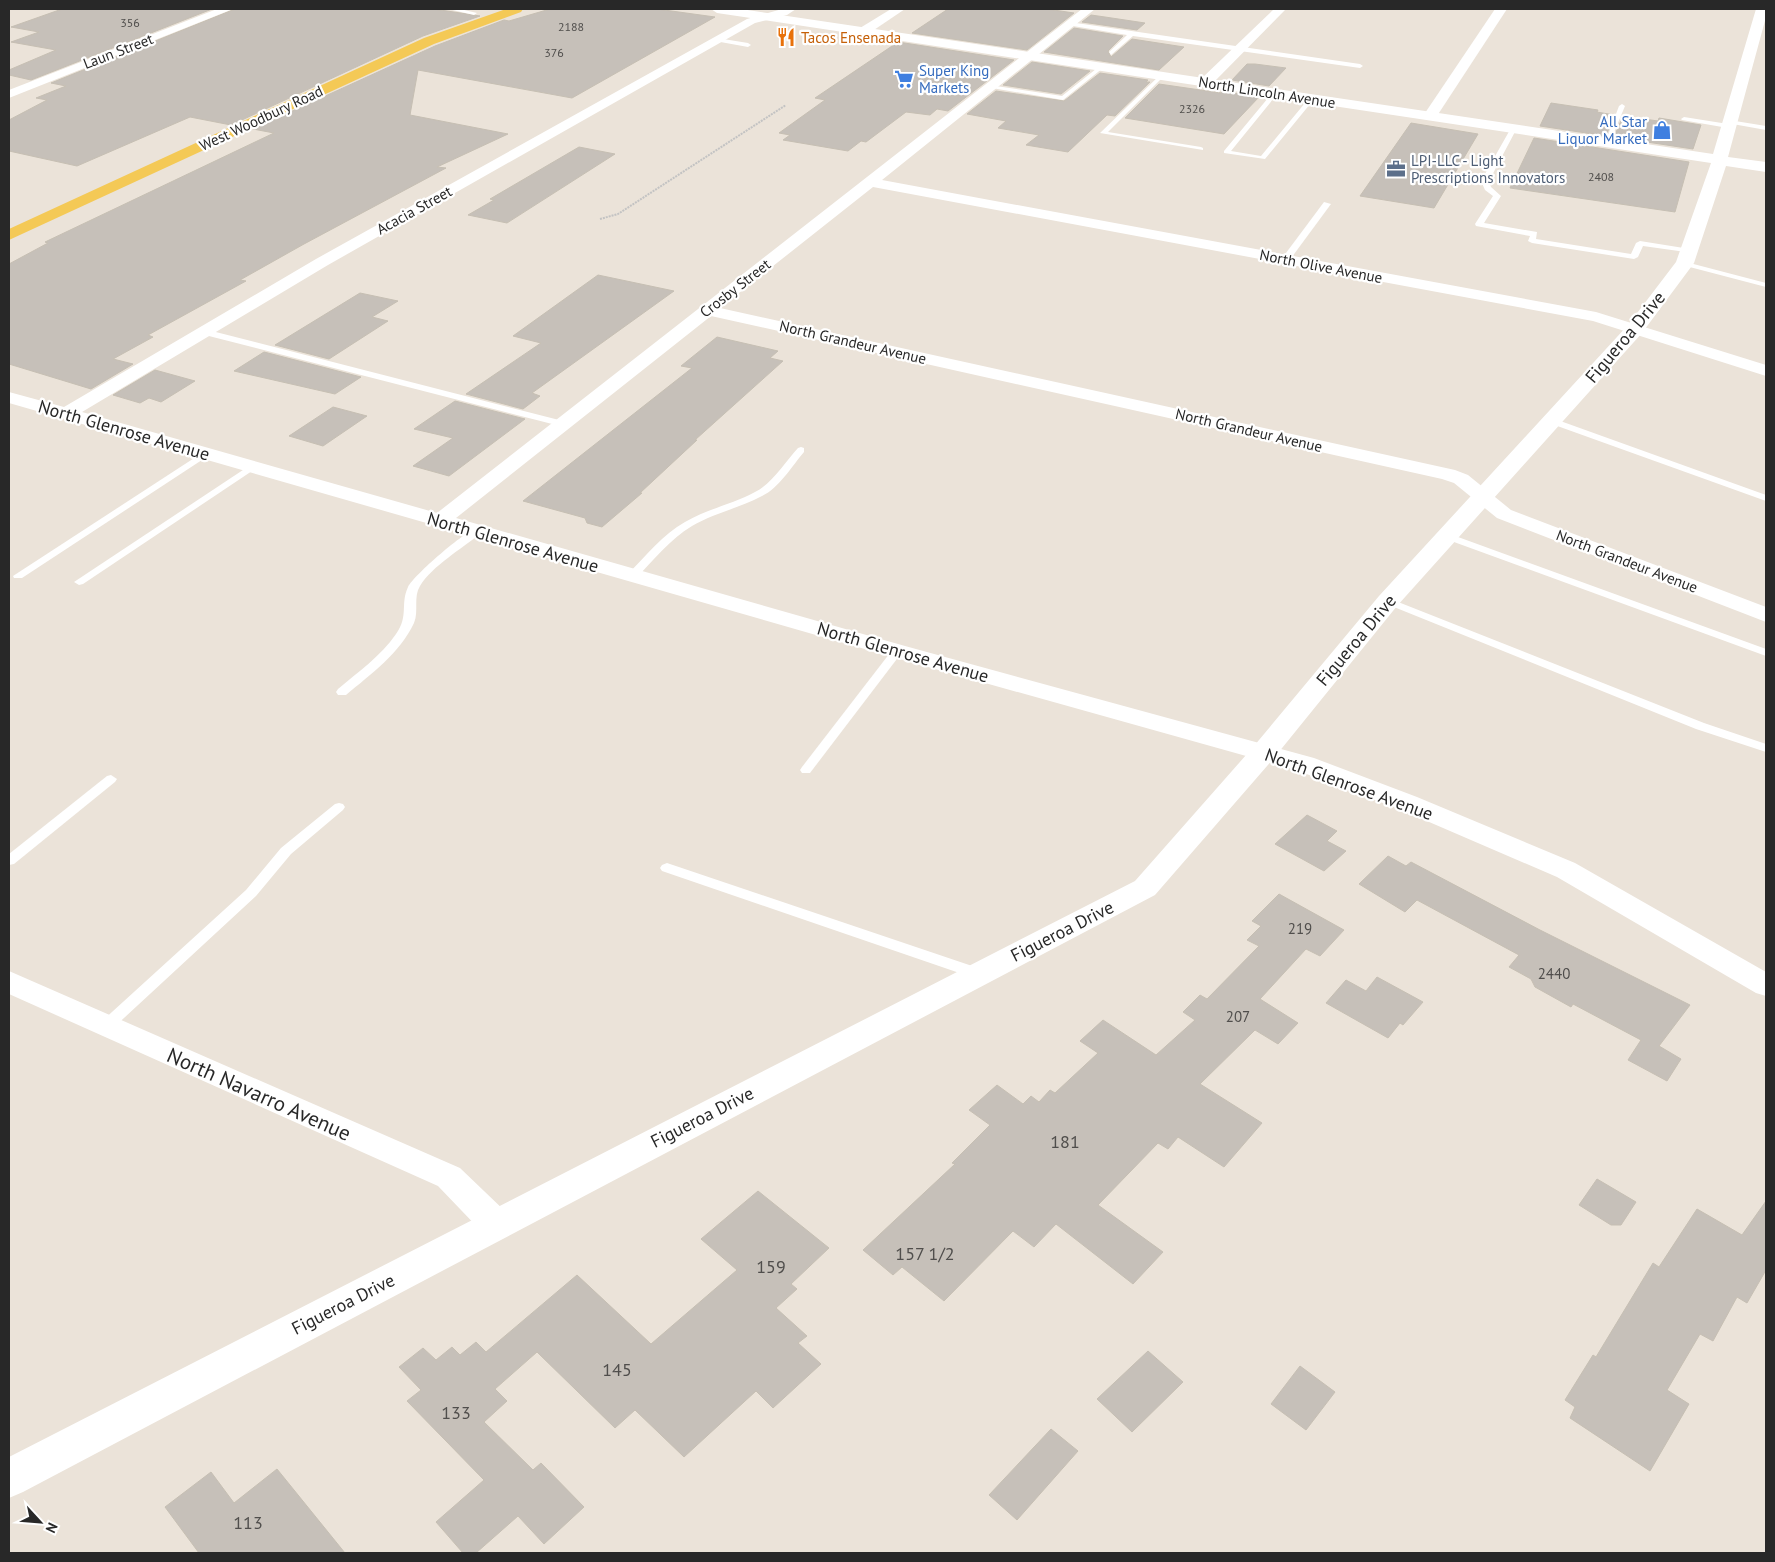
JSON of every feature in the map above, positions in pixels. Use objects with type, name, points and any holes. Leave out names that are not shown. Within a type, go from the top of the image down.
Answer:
[{"type":"main road","name":"West Woodbury Road","points":[[9,235],[428,41],[517,9]]},
{"type":"main road","name":"West Woodbury Road","points":[[54,198],[385,47],[480,11]]},
{"type":"street","name":"Laun Street","points":[[9,94],[227,9]]},
{"type":"street","name":"North Lincoln Avenue","points":[[717,9],[1766,167]]},
{"type":"street","name":"Acacia Street","points":[[66,414],[330,257],[717,40],[751,21],[790,9]]},
{"type":"street","points":[[864,31],[899,9]]},
{"type":"street","name":"Crosby Street","points":[[440,521],[1089,9]]},
{"type":"street","points":[[1206,82],[1280,9]]},
{"type":"street","points":[[1430,116],[1501,9]]},
{"type":"street","name":"Figueroa Drive","points":[[9,1478],[1145,888],[1264,752],[1388,601],[1448,536],[1482,494],[1552,421],[1635,329],[1688,257],[1712,186],[1718,159],[1762,9]]},
{"type":"street","name":"North Olive Avenue","points":[[870,182],[1596,318],[1766,371]]},
{"type":"street","name":"North Grandeur Avenue","points":[[708,310],[1448,474],[1461,478],[1504,514],[1766,615]]},
{"type":"street","name":"North Glenrose Avenue","points":[[9,398],[897,651],[1305,764],[1399,800],[1566,870],[1766,985]]},
{"type":"street","name":"North Navarro Avenue","points":[[9,982],[449,1177],[496,1224]]},
{"type":"lane","points":[[452,9],[480,11]]},
{"type":"lane","points":[[1069,24],[1360,66]]},
{"type":"lane","points":[[1111,53],[1132,34]]},
{"type":"lane","points":[[717,40],[748,45]]},
{"type":"lane","points":[[989,87],[1063,98],[1101,67]]},
{"type":"lane","points":[[1161,76],[1103,133],[1201,149]]},
{"type":"lane","points":[[1275,93],[1226,152],[1263,158],[1312,98]]},
{"type":"lane","points":[[1607,142],[1622,106]]},
{"type":"lane","points":[[1684,119],[1766,128]]},
{"type":"lane","points":[[1514,128],[1485,181],[1488,188],[1497,196],[1479,224],[1534,234],[1532,241],[1634,257],[1640,243],[1688,257],[1766,286]]},
{"type":"lane","points":[[1286,259],[1327,204]]},
{"type":"lane","points":[[204,332],[564,424]]},
{"type":"lane","points":[[1552,421],[1766,498]]},
{"type":"lane","points":[[632,576],[673,535],[688,524],[726,506],[760,494],[773,484],[801,450]]},
{"type":"lane","points":[[18,576],[205,454]]},
{"type":"lane","points":[[79,582],[252,467]]},
{"type":"lane","points":[[342,692],[396,642],[409,622],[412,612],[410,603],[416,583],[477,531]]},
{"type":"lane","points":[[1448,536],[1766,653]]},
{"type":"lane","points":[[1388,601],[1683,719],[1766,748]]},
{"type":"lane","points":[[806,770],[897,651]]},
{"type":"lane","points":[[9,861],[111,779]]},
{"type":"lane","points":[[106,1026],[251,893],[286,851],[339,807]]},
{"type":"lane","points":[[667,868],[979,974]]},
{"type":"path","points":[[600,219],[618,214],[786,105]]},
{"type":"building","points":[[62,9],[212,9],[31,80],[9,75],[9,70],[56,50],[11,42],[39,32],[11,27]]},
{"type":"building","points":[[235,9],[434,9],[480,16],[423,36],[231,125],[190,117],[77,166],[9,151],[9,120],[47,100],[36,98],[66,86],[51,83]]},
{"type":"building","points":[[550,9],[657,9],[715,17],[572,98],[418,70],[410,115],[508,134],[437,167],[446,168],[304,244],[240,280],[246,281],[148,335],[153,337],[113,359],[133,364],[91,389],[9,364],[9,264],[48,243],[45,242],[274,133],[253,129],[435,46],[504,20],[509,21]]},
{"type":"building","points":[[948,9],[1047,9],[1074,13],[1027,50],[912,33]]},
{"type":"building","points":[[1091,15],[1145,23],[1137,30],[1082,22]]},
{"type":"building","points":[[1074,28],[1123,36],[1108,51],[1111,57],[1132,39],[1184,47],[1159,70],[1044,52]]},
{"type":"building","points":[[898,42],[1014,60],[948,111],[937,109],[930,115],[906,112],[866,142],[861,141],[848,151],[783,140],[790,135],[779,133],[825,100],[815,98]]},
{"type":"building","points":[[1032,62],[1090,71],[1061,94],[1003,85]]},
{"type":"building","points":[[1247,64],[1286,68],[1269,86],[1232,80]]},
{"type":"building","points":[[1100,73],[1148,80],[1146,82],[1150,82],[1115,116],[1107,115],[1068,152],[1026,145],[1039,135],[998,128],[1006,121],[967,114],[996,91],[1064,101]]},
{"type":"building","points":[[1159,84],[1259,97],[1224,134],[1125,118]]},
{"type":"building","points":[[1551,103],[1598,110],[1597,112],[1614,115],[1606,136],[1540,126]]},
{"type":"building","points":[[1623,116],[1658,121],[1659,118],[1701,125],[1693,149],[1614,137]]},
{"type":"building","points":[[1411,123],[1478,134],[1434,208],[1360,196]]},
{"type":"building","points":[[1534,138],[1689,162],[1675,212],[1510,188]]},
{"type":"building","points":[[579,147],[615,154],[507,223],[468,215],[494,200],[490,199]]},
{"type":"building","points":[[598,275],[674,291],[532,393],[540,396],[523,409],[466,394],[541,343],[513,336]]},
{"type":"building","points":[[360,293],[398,301],[372,317],[388,321],[329,359],[275,345]]},
{"type":"building","points":[[717,337],[778,351],[770,358],[783,361],[695,440],[697,440],[640,493],[642,493],[602,527],[587,523],[585,518],[523,501],[692,368],[681,366]]},
{"type":"building","points":[[264,352],[361,377],[335,394],[234,371]]},
{"type":"building","points":[[155,370],[195,381],[161,402],[149,398],[140,403],[113,395]]},
{"type":"building","points":[[455,401],[525,419],[449,476],[413,466],[453,438],[414,429]]},
{"type":"building","points":[[333,407],[367,416],[323,446],[289,436]]},
{"type":"building","points":[[1307,815],[1337,831],[1327,841],[1346,851],[1324,871],[1275,844]]},
{"type":"building","points":[[1388,856],[1406,866],[1411,862],[1540,930],[1690,1005],[1659,1046],[1681,1059],[1667,1081],[1628,1060],[1641,1040],[1573,1004],[1571,1007],[1535,987],[1531,979],[1509,967],[1519,955],[1417,900],[1405,912],[1359,884]]},
{"type":"building","points":[[1279,894],[1344,930],[1320,956],[1306,949],[1260,999],[1298,1023],[1278,1044],[1255,1030],[1200,1084],[1262,1123],[1224,1167],[1178,1137],[1168,1149],[1158,1143],[1098,1205],[1163,1252],[1133,1284],[1056,1224],[1034,1247],[1013,1231],[944,1301],[902,1267],[893,1275],[863,1250],[955,1164],[952,1163],[990,1125],[969,1110],[997,1085],[1023,1104],[1031,1096],[1039,1102],[1050,1090],[1055,1093],[1098,1053],[1080,1041],[1103,1020],[1156,1055],[1195,1020],[1183,1012],[1200,995],[1207,999],[1259,946],[1247,940],[1261,926],[1252,921]]},
{"type":"building","points":[[1377,977],[1423,1002],[1403,1025],[1400,1023],[1388,1038],[1326,1003],[1346,980],[1366,991]]},
{"type":"building","points":[[1597,1179],[1636,1202],[1621,1225],[1611,1225],[1579,1205]]},
{"type":"building","points":[[758,1191],[829,1248],[791,1284],[797,1289],[776,1308],[807,1336],[798,1343],[821,1364],[773,1408],[756,1391],[684,1457],[635,1410],[615,1428],[537,1352],[495,1389],[507,1401],[484,1422],[533,1470],[541,1463],[584,1507],[544,1544],[518,1516],[476,1553],[463,1553],[436,1522],[484,1480],[407,1401],[421,1390],[399,1367],[423,1348],[436,1360],[452,1347],[460,1355],[476,1342],[486,1352],[577,1275],[651,1344],[737,1270],[701,1239]]},
{"type":"building","points":[[1766,1201],[1766,1270],[1747,1303],[1737,1297],[1713,1341],[1700,1334],[1667,1390],[1689,1404],[1650,1471],[1570,1418],[1575,1407],[1565,1400],[1593,1355],[1596,1357],[1653,1263],[1659,1267],[1697,1209],[1742,1235]]},
{"type":"building","points":[[1148,1351],[1183,1382],[1132,1432],[1097,1399]]},
{"type":"building","points":[[1300,1366],[1335,1392],[1306,1430],[1271,1404]]},
{"type":"building","points":[[1051,1429],[1078,1451],[1017,1520],[989,1495]]},
{"type":"building","points":[[277,1469],[345,1553],[199,1553],[165,1507],[211,1472],[234,1503]]},
{"type":"place","name":"Tacos Ensenada","points":[[786,37]]},
{"type":"place","name":"Super King Markets","points":[[904,79]]},
{"type":"place","name":"All Star Liquor Market","points":[[1662,130]]},
{"type":"place","name":"LPI-LLC - Light Prescriptions Innovators","points":[[1396,169]]}]
